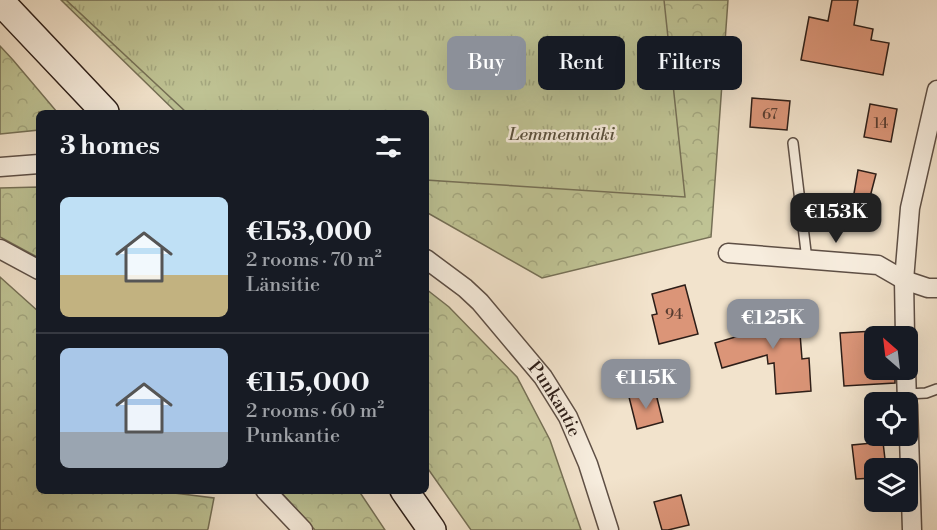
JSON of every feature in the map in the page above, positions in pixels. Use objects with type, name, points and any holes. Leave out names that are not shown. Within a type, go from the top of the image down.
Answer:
[{"type":"main road","points":[[0,2],[103,110]]},
{"type":"main road","points":[[407,494],[432,530]]},
{"type":"street","points":[[905,326],[904,280],[910,208],[937,90]]},
{"type":"street","points":[[0,167],[36,164]]},
{"type":"street","points":[[0,249],[36,268]]},
{"type":"street","points":[[728,253],[878,265],[904,280],[928,288],[937,288]]},
{"type":"street","name":"Punkantie","points":[[429,261],[480,302],[543,377],[568,417],[588,464],[609,530]]},
{"type":"street","points":[[909,446],[912,530]]},
{"type":"street","points":[[269,494],[303,530]]},
{"type":"lane","points":[[793,143],[807,260]]},
{"type":"lane","points":[[918,396],[937,389]]},
{"type":"green space","name":"Lemmenmäki","points":[[61,0],[728,0],[725,36],[637,36],[637,90],[722,90],[711,237],[542,278],[429,214],[429,110],[174,110]]},
{"type":"green space","name":"Lemmenmäki","points":[[66,0],[664,0],[668,36],[637,36],[637,90],[674,90],[685,197],[429,180],[429,110],[184,110]]},
{"type":"green space","points":[[0,46],[55,110],[36,110],[36,130],[0,134]]},
{"type":"green space","points":[[36,187],[36,256],[0,237],[0,188]]},
{"type":"green space","points":[[0,277],[36,309],[36,494],[182,494],[214,498],[207,530],[0,530]]},
{"type":"green space","points":[[429,291],[449,307],[517,377],[550,440],[581,530],[471,530],[429,470]]},
{"type":"green space","points":[[283,494],[361,494],[385,530],[315,530]]},
{"type":"building","points":[[832,0],[858,0],[854,25],[873,29],[871,40],[889,43],[883,75],[801,60],[809,17],[828,21]]},
{"type":"building","points":[[752,98],[790,101],[787,130],[750,127]]},
{"type":"building","points":[[870,104],[897,109],[891,142],[864,137]]},
{"type":"building","points":[[858,170],[876,174],[870,197],[877,198],[871,222],[850,217]]},
{"type":"building","points":[[685,285],[698,334],[659,344],[652,315],[657,314],[652,294]]},
{"type":"building","points":[[798,308],[802,359],[809,358],[811,391],[776,394],[774,363],[768,364],[767,355],[722,368],[715,343],[766,328],[764,310]]},
{"type":"building","points":[[864,332],[864,380],[895,380],[895,383],[844,386],[840,333]]},
{"type":"building","points":[[655,390],[663,422],[637,429],[629,397]]},
{"type":"building","points":[[852,445],[883,446],[885,458],[864,458],[864,479],[856,479]]},
{"type":"building","points":[[681,495],[689,525],[662,530],[654,502]]}]
